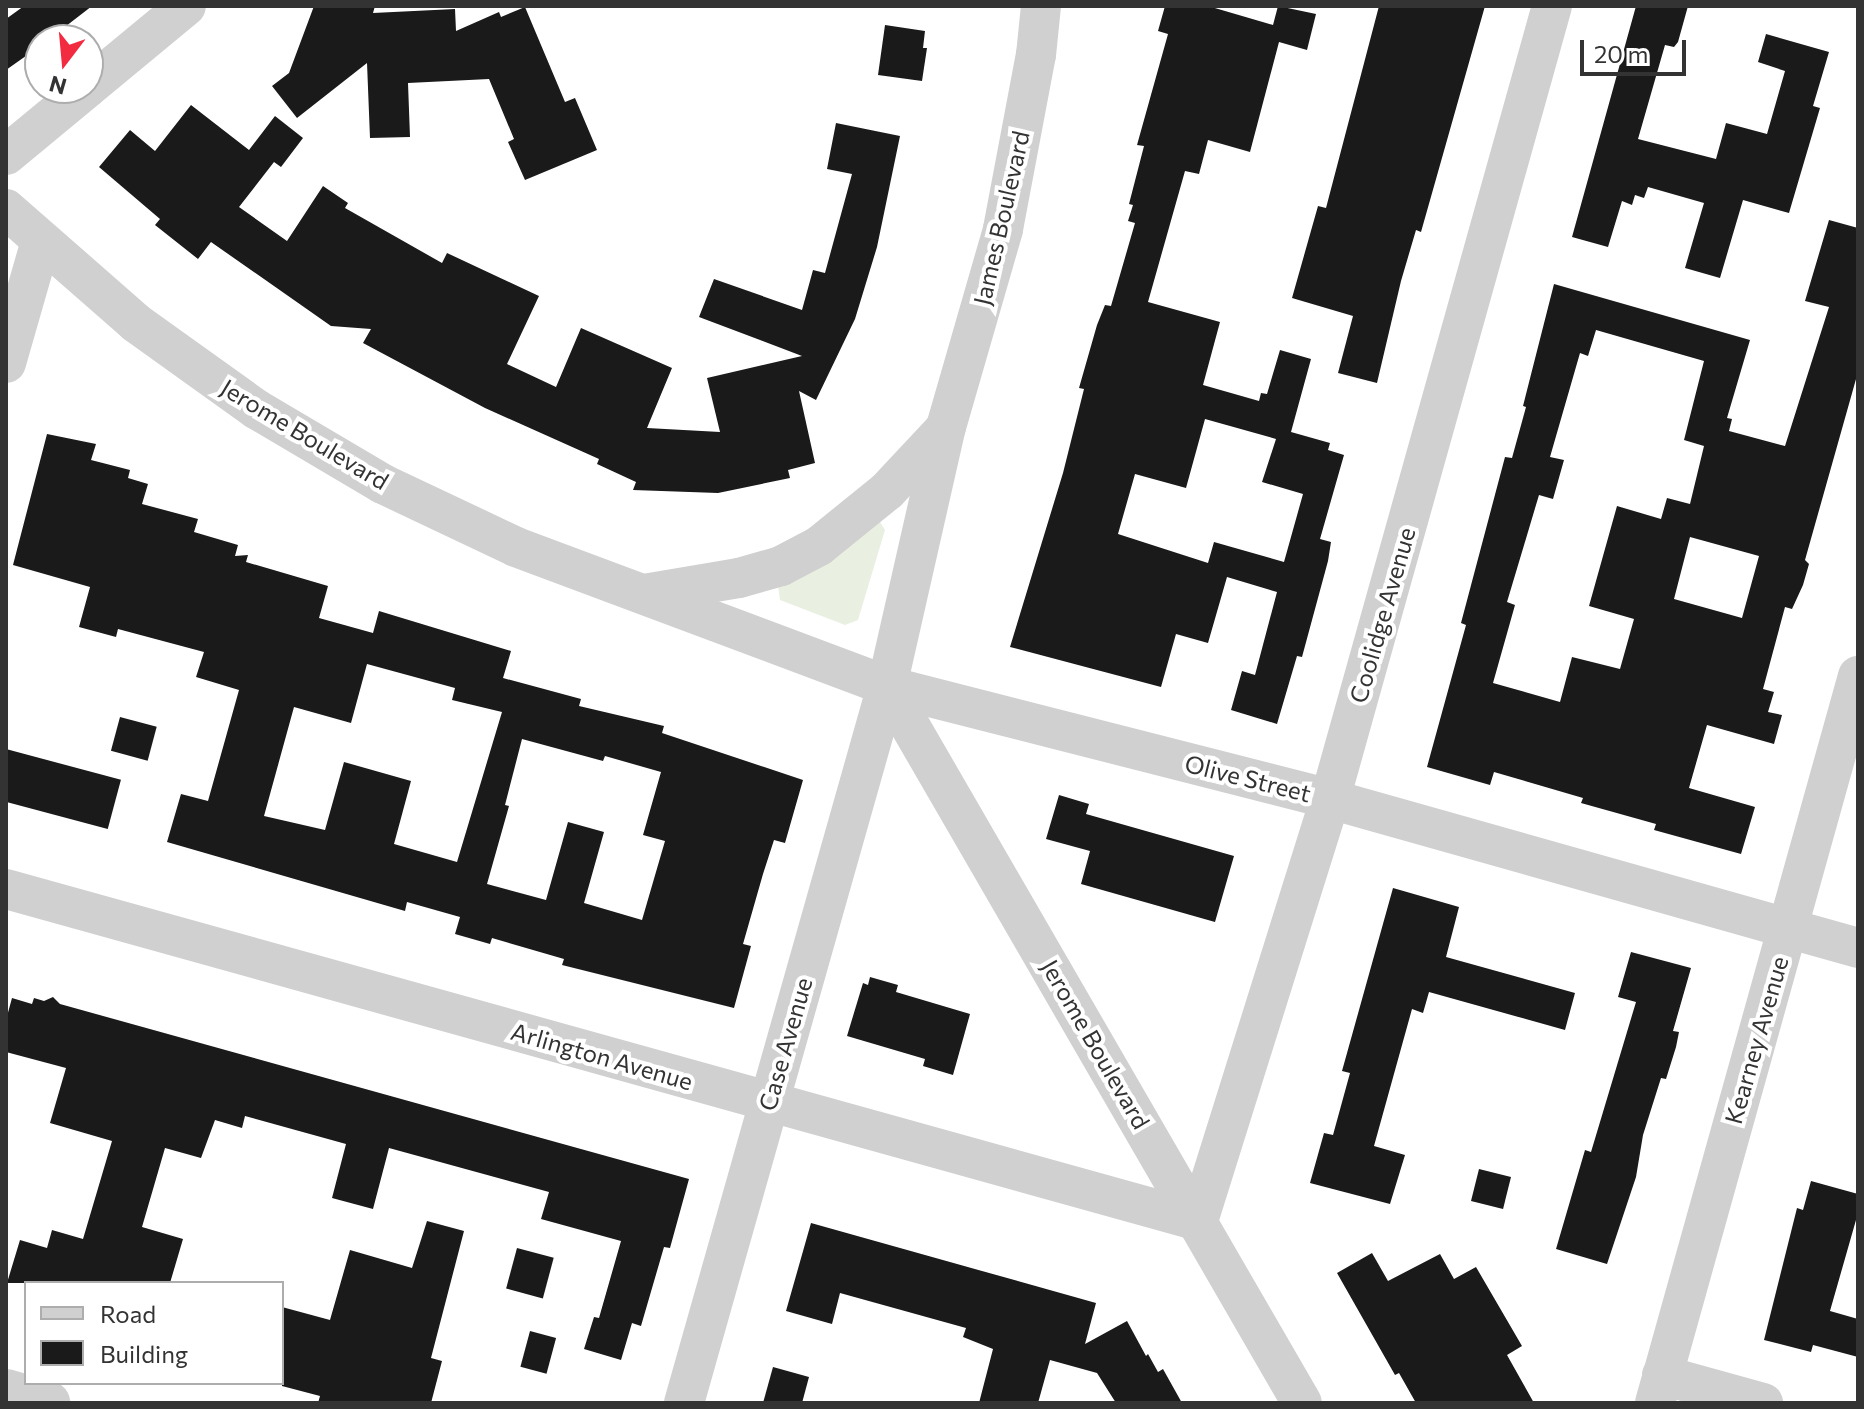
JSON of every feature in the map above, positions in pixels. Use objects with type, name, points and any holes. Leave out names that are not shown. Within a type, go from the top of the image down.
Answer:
[{"type":"street","points":[[104,75],[186,6]]},
{"type":"street","name":"James Boulevard","points":[[887,686],[946,427],[1003,229],[1036,55],[1041,6]]},
{"type":"street","name":"Coolidge Avenue","points":[[1198,1221],[1330,799],[1552,6]]},
{"type":"street","points":[[6,155],[68,104]]},
{"type":"street","points":[[6,363],[19,227]]},
{"type":"street","name":"Jerome Boulevard","points":[[19,227],[136,323],[256,409],[383,484],[516,547],[644,594]]},
{"type":"street","name":"James Boulevard","points":[[644,594],[739,578],[781,566],[819,546],[887,491],[946,427]]},
{"type":"street","name":"Olive Street","points":[[644,594],[887,686],[1330,799],[1858,948]]},
{"type":"street","name":"Kearney Avenue","points":[[1658,1389],[1858,676]]},
{"type":"street","name":"Jerome Boulevard","points":[[887,686],[1302,1403]]},
{"type":"street","name":"Case Avenue","points":[[684,1403],[887,686]]},
{"type":"street","name":"Arlington Avenue","points":[[6,889],[768,1104],[1198,1221]]},
{"type":"street","points":[[1658,1389],[1763,1403]]},
{"type":"street","points":[[6,1391],[48,1403]]},
{"type":"green space","points":[[880,522],[885,530],[858,620],[845,625],[780,600],[778,586]]},
{"type":"building","points":[[24,6],[92,6],[69,24],[24,24],[24,57],[6,70],[6,19]]},
{"type":"building","points":[[314,6],[375,6],[373,13],[455,9],[456,31],[499,12],[501,17],[525,7],[565,102],[575,98],[597,150],[525,180],[508,142],[514,139],[489,79],[408,83],[410,137],[370,138],[367,63],[297,118],[272,86],[289,73]]},
{"type":"building","points":[[1165,6],[1208,6],[1273,25],[1278,6],[1316,14],[1307,50],[1279,42],[1250,152],[1208,140],[1199,174],[1185,171],[1148,302],[1220,322],[1203,385],[1259,401],[1261,393],[1267,394],[1280,350],[1311,359],[1291,432],[1330,443],[1328,450],[1344,455],[1320,539],[1331,542],[1328,561],[1302,657],[1297,656],[1277,724],[1231,710],[1242,671],[1255,675],[1277,592],[1227,577],[1208,643],[1176,634],[1161,687],[1010,647],[1063,473],[1084,389],[1079,388],[1097,325],[1105,305],[1111,306],[1135,223],[1128,221],[1133,205],[1129,204],[1144,146],[1137,145],[1168,34],[1158,31]],"holes":[[[1205,419],[1276,439],[1262,482],[1303,494],[1284,562],[1214,542],[1208,563],[1118,534],[1135,474],[1186,488]]]},
{"type":"building","points":[[1379,6],[1485,6],[1421,232],[1416,230],[1401,281],[1377,383],[1338,373],[1353,316],[1292,298],[1318,206],[1326,208]]},
{"type":"building","points":[[1636,6],[1688,6],[1678,42],[1674,47],[1665,45],[1638,139],[1716,159],[1726,123],[1767,134],[1785,71],[1758,62],[1766,34],[1829,52],[1813,106],[1820,108],[1789,213],[1743,200],[1720,278],[1685,268],[1704,203],[1648,187],[1644,198],[1635,195],[1632,205],[1622,201],[1608,247],[1572,237]]},
{"type":"building","points":[[885,25],[925,31],[923,48],[927,48],[922,81],[878,75]]},
{"type":"building","points":[[191,105],[249,150],[275,116],[303,138],[281,167],[274,162],[239,207],[287,241],[323,186],[348,203],[345,208],[442,263],[447,253],[539,296],[507,364],[556,387],[581,328],[672,368],[647,428],[720,432],[707,378],[802,356],[699,317],[714,279],[802,310],[813,270],[825,273],[852,174],[827,169],[836,123],[900,136],[877,247],[855,319],[816,400],[799,391],[815,463],[788,470],[790,478],[718,493],[633,490],[636,482],[597,464],[599,459],[485,408],[363,343],[371,329],[331,326],[211,242],[198,259],[155,225],[160,219],[99,167],[130,130],[155,151]]},
{"type":"building","points":[[1829,220],[1858,228],[1858,372],[1805,560],[1809,564],[1803,585],[1792,609],[1785,607],[1763,689],[1774,692],[1768,712],[1782,715],[1774,744],[1707,725],[1689,788],[1755,807],[1741,854],[1654,830],[1656,824],[1581,803],[1583,798],[1494,772],[1490,785],[1427,767],[1466,625],[1461,623],[1505,457],[1512,458],[1526,407],[1523,406],[1554,284],[1750,340],[1727,418],[1732,419],[1729,431],[1785,446],[1829,307],[1805,301]],"holes":[[[1596,330],[1704,361],[1684,440],[1704,446],[1690,504],[1667,498],[1661,519],[1617,506],[1589,606],[1634,619],[1620,669],[1572,657],[1560,702],[1493,683],[1515,605],[1507,602],[1539,495],[1553,499],[1564,460],[1550,457],[1580,353],[1588,356]],[[1690,537],[1759,556],[1742,618],[1674,599]]]},
{"type":"building","points":[[47,434],[96,444],[91,460],[130,470],[128,478],[148,484],[142,504],[198,519],[194,532],[238,545],[235,556],[248,555],[246,562],[328,586],[319,618],[373,633],[379,611],[511,651],[503,678],[581,699],[579,706],[664,726],[662,733],[803,780],[785,843],[774,840],[763,874],[743,944],[751,946],[734,1008],[562,965],[564,959],[492,938],[490,944],[455,934],[460,917],[407,902],[405,911],[167,842],[181,794],[208,801],[239,690],[196,677],[204,652],[118,629],[116,637],[79,627],[90,587],[13,565]],"holes":[[[367,664],[455,688],[452,700],[502,712],[457,862],[394,844],[411,781],[344,762],[325,830],[264,816],[294,707],[351,723]],[[522,739],[603,761],[605,756],[661,772],[643,835],[665,841],[642,920],[584,903],[604,832],[568,822],[546,900],[487,884],[509,806],[505,805]]]},
{"type":"building","points":[[120,717],[157,727],[148,761],[111,751]]},
{"type":"building","points":[[6,749],[121,780],[108,829],[6,802]]},
{"type":"building","points":[[1059,795],[1089,804],[1086,814],[1234,856],[1215,922],[1081,884],[1090,851],[1046,839]]},
{"type":"building","points":[[1393,888],[1459,907],[1446,957],[1575,993],[1565,1030],[1429,992],[1423,1013],[1412,1009],[1374,1146],[1405,1155],[1390,1204],[1310,1183],[1324,1133],[1333,1135],[1350,1073],[1342,1071]]},
{"type":"building","points":[[1631,952],[1691,968],[1673,1031],[1679,1032],[1676,1047],[1666,1079],[1661,1078],[1643,1135],[1636,1177],[1607,1264],[1556,1249],[1585,1150],[1591,1152],[1636,1002],[1618,997]]},
{"type":"building","points":[[870,977],[898,985],[896,992],[970,1014],[953,1075],[923,1066],[925,1059],[847,1036],[863,983],[868,985]]},
{"type":"building","points":[[53,997],[60,1004],[689,1179],[670,1248],[664,1247],[641,1326],[632,1323],[621,1360],[584,1349],[594,1317],[599,1318],[621,1241],[541,1219],[549,1192],[389,1148],[373,1209],[332,1198],[346,1144],[245,1116],[242,1128],[215,1120],[201,1158],[165,1148],[142,1227],[183,1239],[171,1281],[7,1283],[20,1240],[47,1248],[52,1230],[83,1239],[112,1141],[50,1123],[66,1068],[6,1052],[6,1020],[12,998],[32,1004],[34,998],[44,1001]]},
{"type":"building","points":[[1479,1169],[1511,1177],[1503,1209],[1471,1201]]},
{"type":"building","points":[[1811,1181],[1858,1194],[1858,1213],[1830,1311],[1858,1319],[1858,1357],[1813,1345],[1811,1352],[1764,1340],[1797,1208],[1803,1210]]},
{"type":"building","points":[[427,1221],[464,1231],[431,1358],[442,1361],[431,1403],[318,1403],[320,1396],[282,1386],[284,1308],[330,1320],[350,1250],[412,1268]]},
{"type":"building","points":[[811,1223],[1096,1303],[1085,1344],[1127,1321],[1146,1356],[1148,1354],[1158,1372],[1163,1369],[1182,1403],[1116,1403],[1097,1373],[1050,1360],[1038,1403],[979,1403],[993,1349],[963,1337],[966,1328],[840,1293],[832,1324],[786,1311]]},
{"type":"building","points":[[517,1248],[554,1258],[543,1298],[506,1289]]},
{"type":"building","points":[[1372,1253],[1388,1281],[1440,1254],[1454,1279],[1476,1267],[1522,1346],[1507,1355],[1534,1403],[1416,1403],[1399,1373],[1395,1375],[1337,1273]]},
{"type":"building","points":[[530,1331],[556,1338],[547,1374],[520,1367]]},
{"type":"building","points":[[773,1367],[809,1377],[802,1403],[763,1403]]}]
